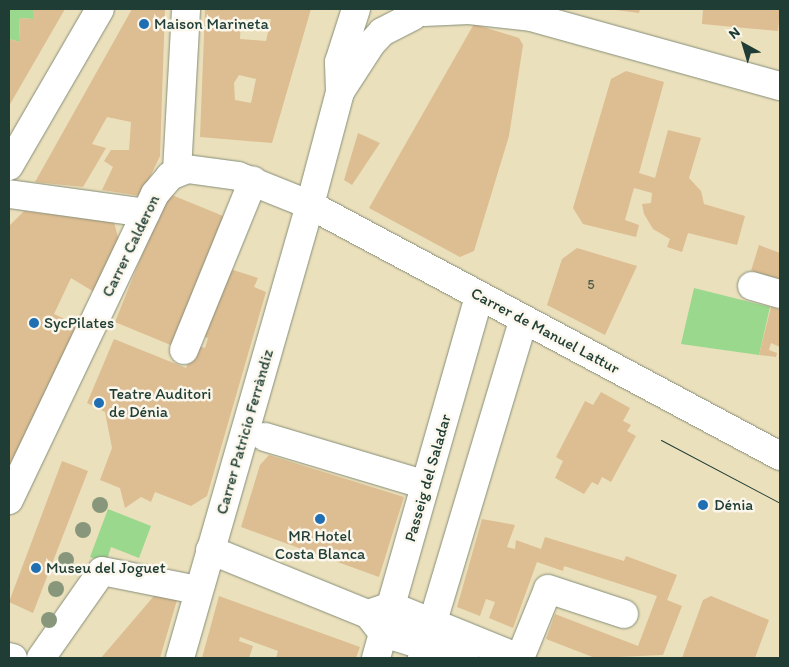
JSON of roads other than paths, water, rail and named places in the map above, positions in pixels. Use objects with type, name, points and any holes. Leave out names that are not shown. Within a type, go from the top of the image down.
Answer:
[{"type":"street","points":[[9,166],[100,9]]},
{"type":"street","points":[[177,171],[186,9]]},
{"type":"street","points":[[340,92],[339,62],[356,9]]},
{"type":"street","points":[[368,9],[392,19],[421,13],[469,10],[523,13],[780,86]]},
{"type":"street","points":[[340,92],[371,44],[382,32],[421,13]]},
{"type":"street","name":"Carrer Patricio Ferràndiz","points":[[180,658],[310,205],[340,92]]},
{"type":"street","name":"Carrer de Manuel Lattur","points":[[177,171],[205,170],[253,181],[310,205],[425,276],[479,297],[780,456]]},
{"type":"street","name":"Carrer Calderon","points":[[9,500],[146,213],[164,181],[177,171]]},
{"type":"street","points":[[184,350],[253,181]]},
{"type":"street","points":[[9,194],[146,213]]},
{"type":"street","points":[[752,286],[780,294]]},
{"type":"street","name":"Passeig del Saladar","points":[[379,628],[479,297]]},
{"type":"street","points":[[423,654],[523,321]]},
{"type":"street","points":[[265,437],[413,480]]},
{"type":"street","points":[[210,550],[379,628],[423,654],[464,658]]},
{"type":"street","points":[[40,658],[102,571],[192,589]]},
{"type":"street","points":[[379,628],[433,622],[519,658],[548,589],[624,614]]},
{"type":"street","points":[[9,657],[13,658]]},
{"type":"tram line","points":[[661,440],[780,503]]},
{"type":"place","name":"Maison Marineta","points":[[144,24]]},
{"type":"place","name":"SycPilates","points":[[34,323]]},
{"type":"place","name":"Teatre Auditori de Dénia","points":[[99,403]]},
{"type":"place","name":"Dénia","points":[[703,505]]},
{"type":"place","name":"MR Hotel Costa Blanca","points":[[320,519]]},
{"type":"place","name":"Museu del Joguet","points":[[36,568]]}]
